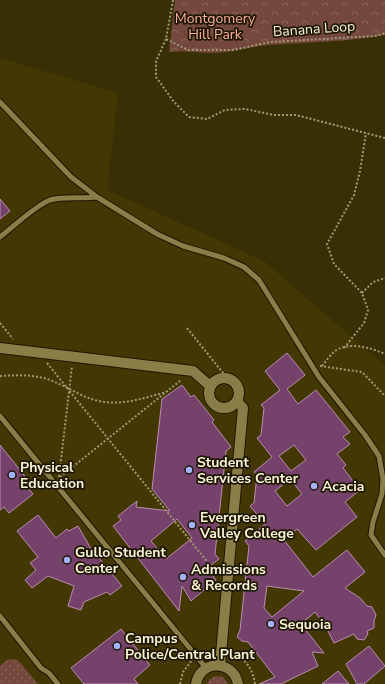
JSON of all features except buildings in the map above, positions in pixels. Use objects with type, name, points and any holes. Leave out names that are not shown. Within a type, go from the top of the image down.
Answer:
[{"type":"street","points":[[0,348],[193,371],[210,386]]},
{"type":"street","points":[[227,378],[235,382],[239,392],[237,401],[229,407],[219,407],[209,396],[210,386],[217,379],[227,378]]},
{"type":"street","points":[[220,665],[243,408],[237,401]]},
{"type":"street","points":[[196,684],[200,673],[206,668],[220,665],[232,671],[236,676],[238,684]]},
{"type":"lane","points":[[0,102],[71,177],[97,197],[157,234],[183,246],[224,258],[244,267],[259,280],[319,378],[365,435],[379,456],[383,479],[382,494],[373,522],[371,535],[385,555]]},
{"type":"lane","points":[[0,237],[50,200],[97,197]]},
{"type":"lane","points":[[0,416],[206,668]]},
{"type":"lane","points":[[0,616],[41,668],[49,673],[58,684]]},
{"type":"path","points":[[173,0],[166,39],[156,61],[156,77],[174,102],[189,117],[207,119],[225,110],[245,109],[274,115],[296,115],[385,138]]},
{"type":"path","name":"Banana Loop","points":[[166,39],[188,50],[234,50],[270,42],[375,36],[385,33]]},
{"type":"path","points":[[344,348],[364,323],[368,310],[362,293],[334,264],[327,244],[354,195],[360,171],[366,133]]},
{"type":"path","points":[[362,293],[373,282],[385,278]]},
{"type":"path","points":[[0,323],[23,351]]},
{"type":"path","points":[[188,328],[227,378]]},
{"type":"path","points":[[322,366],[336,351],[350,346],[369,347],[385,354]]},
{"type":"path","points":[[39,353],[227,586]]},
{"type":"path","points":[[73,357],[59,478],[193,371]]},
{"type":"path","points":[[311,365],[362,372],[385,396]]},
{"type":"path","points":[[0,376],[26,375],[38,377],[56,382],[69,390],[100,401],[129,401],[166,392]]},
{"type":"shaded area","name":"Evergreen Valley College","points":[[0,58],[118,93],[107,190],[264,261],[385,366],[385,684],[0,684]]},
{"type":"green space","name":"Montgomery Hill Park","points":[[175,0],[385,0],[385,35],[262,46],[219,53],[180,51],[169,52]]},
{"type":"green space","points":[[7,660],[18,660],[38,684],[0,684],[0,666]]},
{"type":"green space","points":[[216,676],[223,677],[228,684],[207,684],[210,679]]},
{"type":"place","name":"Student Services Center","points":[[189,470]]},
{"type":"place","name":"Physical Education","points":[[12,475]]},
{"type":"place","name":"Acacia","points":[[314,486]]},
{"type":"place","name":"Evergreen Valley College","points":[[192,525]]},
{"type":"place","name":"Gullo Student Center","points":[[67,560]]},
{"type":"place","name":"Admissions & Records","points":[[183,577]]},
{"type":"place","name":"Sequoia","points":[[271,624]]},
{"type":"place","name":"Campus Police/Central Plant","points":[[117,646]]}]
